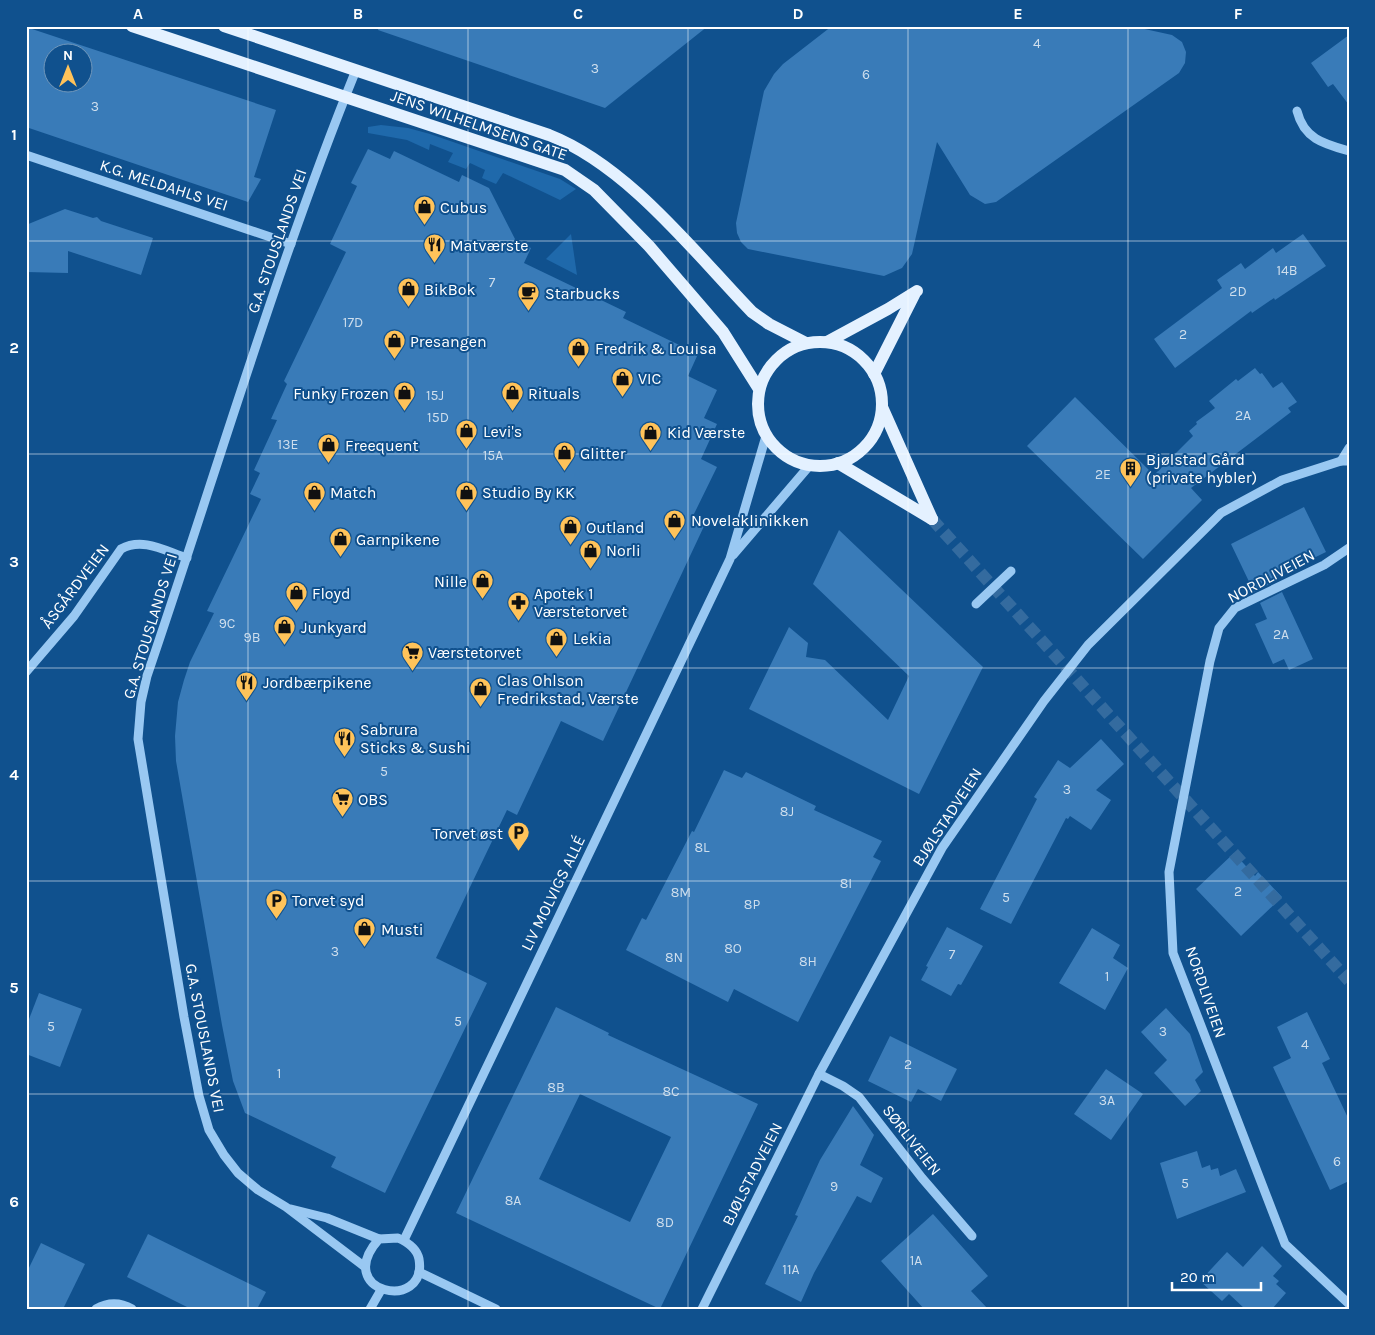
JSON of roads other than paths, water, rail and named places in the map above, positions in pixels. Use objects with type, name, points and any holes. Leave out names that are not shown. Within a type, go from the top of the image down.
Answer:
[{"type":"main road","name":"JENS WILHELMSENS GATE","points":[[132,26],[565,170],[594,190],[649,246],[723,332],[760,389]]},
{"type":"main road","name":"JENS WILHELMSENS GATE","points":[[224,26],[549,135],[584,151],[609,169],[648,204],[752,312],[806,343]]},
{"type":"main road","points":[[827,342],[888,310],[917,291],[899,321],[874,374]]},
{"type":"main road","points":[[838,463],[932,519],[882,407],[880,390],[874,374],[854,352],[827,342],[806,343],[793,348],[772,364],[760,389],[757,405],[760,421],[766,436],[776,448],[792,459],[810,465],[838,463],[855,455],[869,442],[878,426],[882,407]]},
{"type":"street","name":"G.A. STOUSLANDS VEI","points":[[356,70],[330,130],[147,676],[141,702],[138,739],[140,764],[187,1035],[199,1096],[209,1130],[224,1155],[238,1173],[258,1190],[286,1207],[364,1267]]},
{"type":"street","points":[[1297,112],[1300,123],[1309,135],[1319,142],[1349,151]]},
{"type":"street","name":"K.G. MELDAHLS VEI","points":[[26,155],[291,244]]},
{"type":"street","name":"LIV MOLVIGS ALLÉ","points":[[404,1240],[730,559],[766,436]]},
{"type":"street","points":[[1345,461],[1349,448]]},
{"type":"street","name":"BJØLSTADVEIEN","points":[[702,1309],[819,1074],[942,848],[1028,724],[1088,645],[1221,513],[1282,480],[1345,461]]},
{"type":"street","name":"LIV MOLVIGS ALLÉ","points":[[730,559],[810,465]]},
{"type":"street","name":"ÅSGÅRDVEIEN","points":[[26,672],[79,609],[121,550],[131,544],[142,543],[187,558]]},
{"type":"street","name":"NORDLIVEIEN","points":[[1349,548],[1324,565],[1235,608],[1219,628],[1210,661],[1169,872],[1173,953],[1285,1244],[1349,1304]]},
{"type":"street","points":[[976,604],[1012,571]]},
{"type":"street","name":"SØRLIVEIEN","points":[[819,1074],[843,1086],[859,1097],[922,1178],[972,1236]]},
{"type":"street","name":"G.A. STOUSLANDS VEI","points":[[286,1207],[327,1218],[379,1240]]},
{"type":"street","points":[[379,1240],[404,1240],[418,1255],[419,1272],[407,1288],[394,1292],[380,1290],[370,1281],[364,1267],[368,1252],[379,1240]]},
{"type":"street","points":[[419,1272],[496,1309]]},
{"type":"street","points":[[370,1309],[380,1290]]},
{"type":"street","points":[[96,1309],[104,1304],[116,1304],[132,1309]]},
{"type":"tunnel","points":[[932,519],[1349,981]]},
{"type":"place","name":"Cubus","points":[[424,226]]},
{"type":"place","name":"Matværste","points":[[434,264]]},
{"type":"place","name":"BikBok","points":[[408,308]]},
{"type":"place","name":"Starbucks","points":[[529,312]]},
{"type":"place","name":"Presangen","points":[[394,360]]},
{"type":"place","name":"Fredrik & Louisa","points":[[579,367]]},
{"type":"place","name":"VIC","points":[[622,397]]},
{"type":"place","name":"Funky Frozen","points":[[405,412]]},
{"type":"place","name":"Rituals","points":[[512,412]]},
{"type":"place","name":"Levi's","points":[[467,450]]},
{"type":"place","name":"Kid Værste","points":[[651,451]]},
{"type":"place","name":"Freequent","points":[[329,464]]},
{"type":"place","name":"Glitter","points":[[564,472]]},
{"type":"place","name":"Bjølstad Gård (private hybler)","points":[[1130,487]]},
{"type":"place","name":"Match","points":[[314,511]]},
{"type":"place","name":"Studio By KK","points":[[466,511]]},
{"type":"place","name":"Novelaklinikken","points":[[675,539]]},
{"type":"place","name":"Outland","points":[[570,546]]},
{"type":"place","name":"Garnpikene","points":[[340,558]]},
{"type":"place","name":"Norli","points":[[590,569]]},
{"type":"place","name":"Nille","points":[[483,600]]},
{"type":"place","name":"Floyd","points":[[296,612]]},
{"type":"place","name":"Apotek 1 Værstetorvet","points":[[518,621]]},
{"type":"place","name":"Junkyard","points":[[285,646]]},
{"type":"place","name":"Lekia","points":[[557,657]]},
{"type":"place","name":"Værstetorvet","points":[[412,671]]},
{"type":"place","name":"Jordbærpikene","points":[[247,701]]},
{"type":"place","name":"Clas Ohlson Fredrikstad, Værste","points":[[481,708]]},
{"type":"place","name":"Sabrura Sticks & Sushi","points":[[344,757]]},
{"type":"place","name":"OBS","points":[[342,818]]},
{"type":"place","name":"Torvet øst","points":[[519,852]]},
{"type":"place","name":"Torvet syd","points":[[276,919]]},
{"type":"place","name":"Musti","points":[[365,948]]}]
